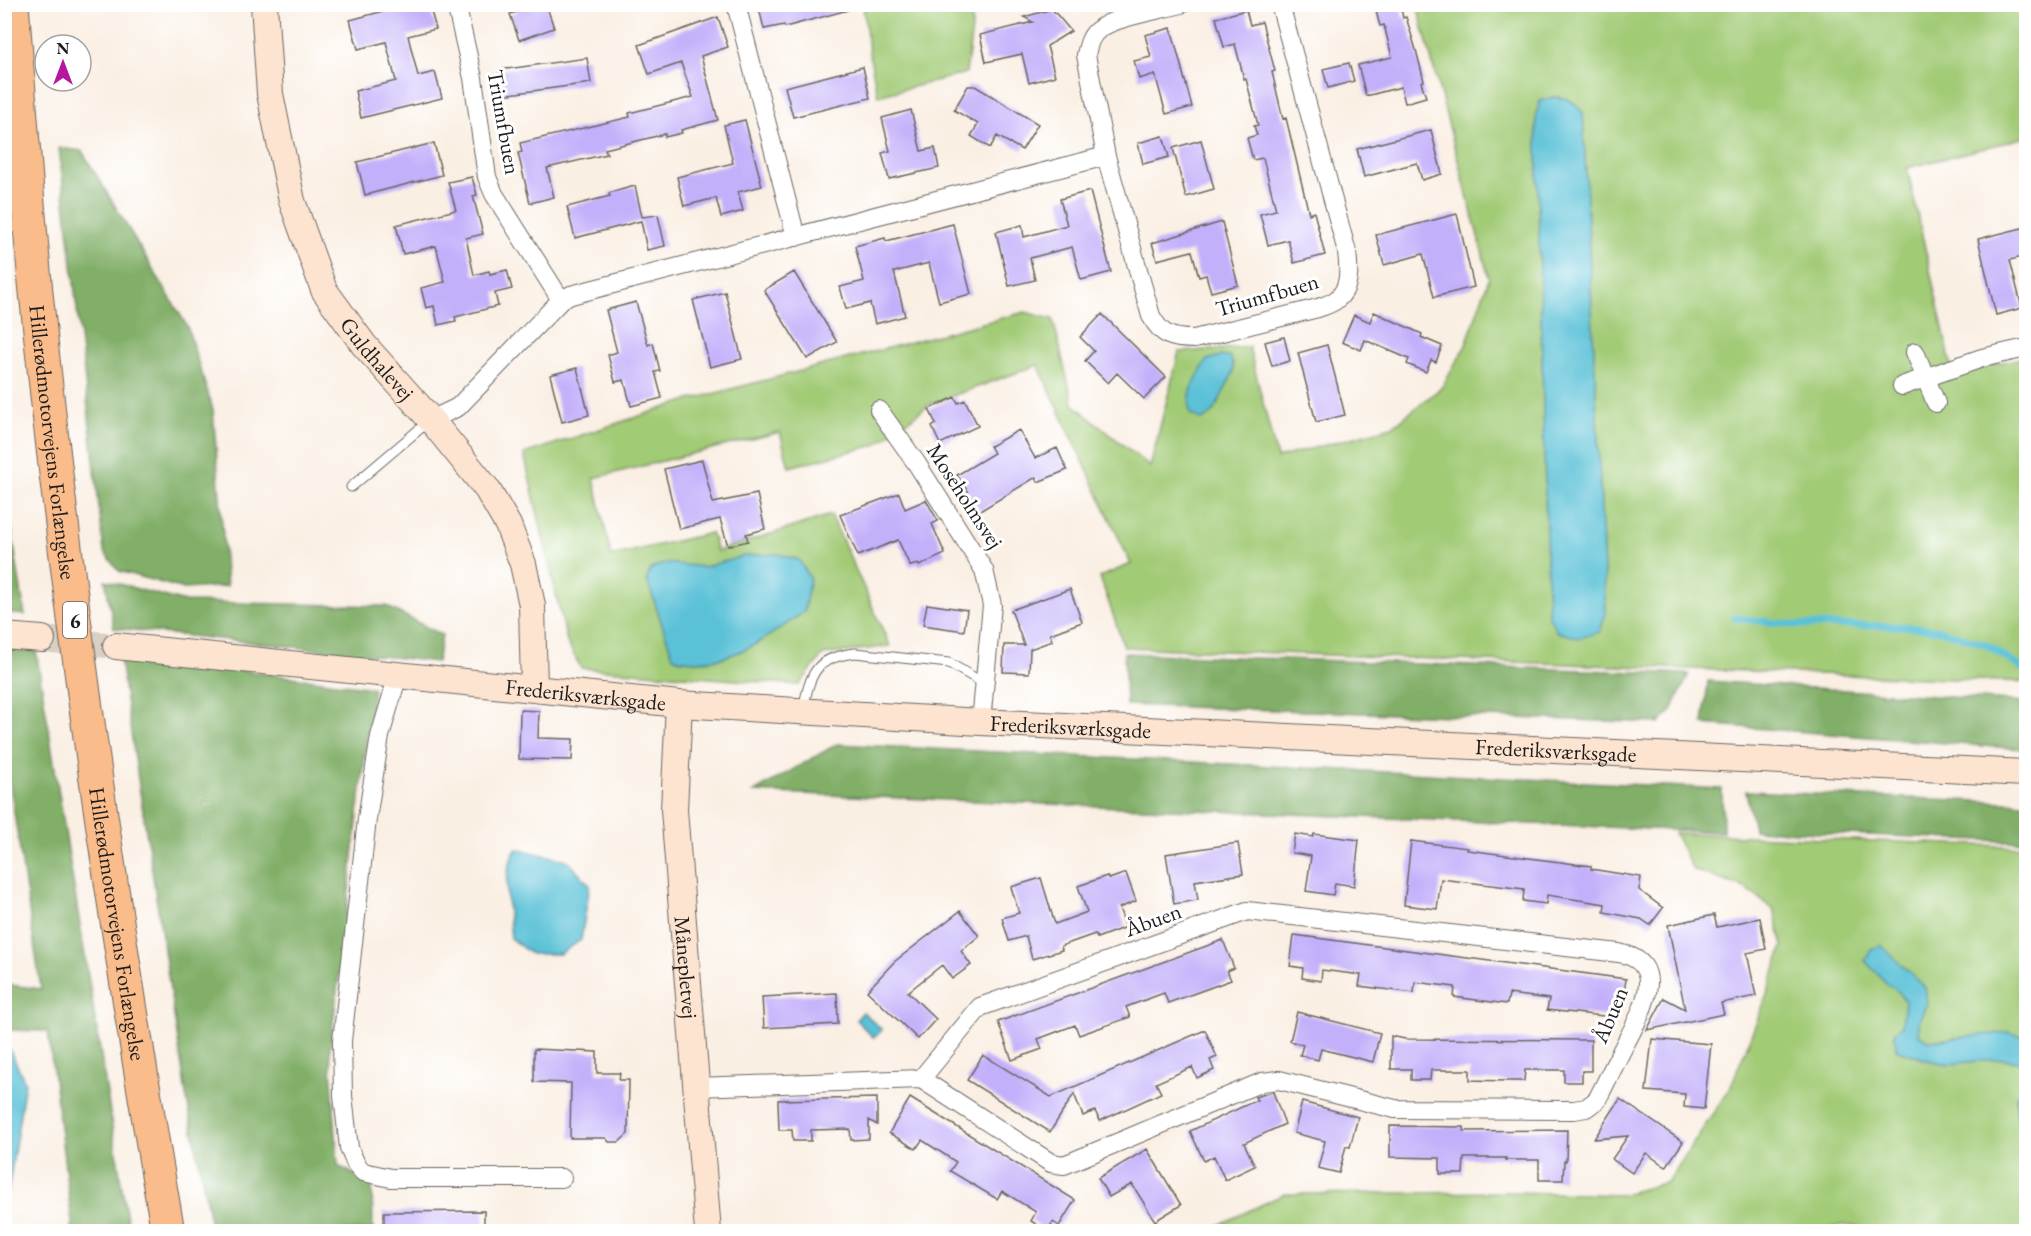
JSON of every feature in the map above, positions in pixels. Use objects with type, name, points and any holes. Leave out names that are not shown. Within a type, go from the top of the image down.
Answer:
[{"type":"highway","name":"Hillerødmotorvejens Forlængelse","points":[[12,4],[37,302],[81,671],[131,1018],[168,1232]]},
{"type":"street","name":"Guldhalevej","points":[[264,4],[270,94],[292,201],[324,290],[364,345],[431,420],[487,489],[508,525],[523,564],[532,605],[534,688]]},
{"type":"street","name":"Triumfbuen","points":[[456,4],[473,78],[486,177],[494,194],[561,300]]},
{"type":"street","points":[[736,4],[796,237]]},
{"type":"street","name":"Triumfbuen","points":[[1181,4],[1112,22],[1097,30],[1089,42],[1086,56],[1107,156],[1150,316],[1157,327],[1168,336],[1181,339],[1194,339],[1318,308],[1336,300],[1347,284],[1349,269],[1347,252],[1280,4]]},
{"type":"street","points":[[431,420],[458,407],[561,300],[581,292],[1107,156]]},
{"type":"street","points":[[1902,386],[1982,358],[2026,348]]},
{"type":"street","points":[[1915,352],[1936,403]]},
{"type":"street","name":"Moseholmsvej","points":[[879,410],[917,464],[984,570],[992,605],[981,722]]},
{"type":"street","points":[[4,636],[42,639]]},
{"type":"street","name":"Frederiksværksgade","points":[[116,646],[679,704],[981,722],[2026,772]]},
{"type":"street","points":[[398,675],[380,736],[367,819],[342,1041],[343,1096],[349,1148],[363,1172],[391,1178],[562,1178]]},
{"type":"street","name":"Månepletvej","points":[[679,704],[674,810],[708,1232]]},
{"type":"street","name":"Åbuen","points":[[1247,911],[1619,952],[1636,958],[1644,967],[1648,978],[1647,998],[1597,1100],[1586,1108],[1574,1110],[1395,1109],[1278,1080],[1262,1082],[1064,1165],[1051,1163],[921,1079],[980,1007],[1247,911]]},
{"type":"street","points":[[696,1087],[921,1079]]},
{"type":"lane","points":[[351,487],[431,420]]},
{"type":"lane","points":[[803,711],[812,674],[825,662],[844,655],[855,654],[949,663],[985,684]]},
{"type":"green space","points":[[863,5],[972,5],[972,28],[966,73],[878,96]]},
{"type":"green space","points":[[1417,5],[2026,5],[2026,137],[1907,168],[1953,373],[2026,357],[2026,682],[1124,647],[1100,577],[1131,564],[1038,365],[930,404],[876,445],[789,467],[780,432],[594,478],[611,556],[711,533],[717,551],[831,515],[890,646],[823,655],[799,685],[581,668],[567,642],[524,454],[682,402],[1025,312],[1053,319],[1073,404],[1150,467],[1179,352],[1249,347],[1277,458],[1392,427],[1442,387],[1466,345],[1489,278]]},
{"type":"green space","points":[[59,148],[82,151],[187,326],[213,410],[227,586],[184,589],[119,571],[104,552]]},
{"type":"green space","points":[[5,490],[25,615],[5,613]]},
{"type":"green space","points":[[105,580],[185,602],[386,606],[442,635],[437,662],[114,628]]},
{"type":"green space","points":[[5,647],[36,650],[129,1231],[70,1231],[72,1223],[48,1031],[5,1030],[4,984],[41,989],[5,753]]},
{"type":"green space","points":[[1124,653],[1689,674],[1671,712],[1659,723],[1126,705]]},
{"type":"green space","points":[[119,654],[373,688],[330,1050],[338,1166],[372,1183],[373,1231],[212,1231],[186,1094]]},
{"type":"green space","points":[[1708,681],[2024,702],[2021,749],[1703,724]]},
{"type":"green space","points":[[837,744],[1722,789],[1723,832],[754,792]]},
{"type":"green space","points":[[1746,791],[2026,803],[2026,842],[1754,830]]},
{"type":"green space","points":[[1674,833],[2026,847],[2026,1231],[1889,1232],[1887,1229],[1841,1225],[1820,1232],[1204,1232],[1284,1194],[1517,1192],[1620,1195],[1668,1182],[1731,1086],[1764,1003],[1783,946],[1774,910],[1745,888],[1693,870]]},
{"type":"water","points":[[1553,97],[1570,100],[1583,113],[1606,613],[1600,632],[1580,638],[1557,632],[1548,615],[1536,114],[1540,101]]},
{"type":"water","points":[[1221,356],[1230,357],[1233,373],[1213,413],[1202,420],[1190,414],[1191,392],[1207,360]]},
{"type":"water","points":[[778,554],[799,560],[810,578],[804,612],[753,646],[725,657],[695,661],[673,657],[647,580],[650,570],[667,563],[704,567],[744,556]]},
{"type":"water","points":[[517,849],[567,860],[590,885],[581,940],[560,954],[531,954],[511,939],[507,880],[512,858]]},
{"type":"water","points":[[1881,945],[1925,987],[1927,1003],[1920,1019],[1918,1034],[1930,1041],[2008,1032],[2026,1037],[2026,1066],[2020,1062],[2001,1059],[1950,1064],[1896,1049],[1895,1032],[1902,1025],[1905,1001],[1900,993],[1887,984],[1865,961],[1871,950]]},
{"type":"water","points":[[863,1012],[882,1030],[874,1038],[856,1020]]},
{"type":"water","points":[[5,1040],[25,1082],[8,1192],[4,1192]]},
{"type":"water","points":[[2026,1081],[2026,1124],[2017,1117],[2016,1097]]},
{"type":"building","points":[[410,4],[429,4],[436,29],[408,36],[418,76],[435,72],[442,98],[361,118],[355,91],[396,81],[386,42],[358,49],[350,20]]},
{"type":"building","points":[[514,4],[546,4],[554,28],[519,40],[510,14],[517,12]]},
{"type":"building","points":[[758,4],[848,4],[848,10],[785,27],[784,25],[764,29]]},
{"type":"building","points":[[1374,4],[1400,4],[1416,50],[1426,97],[1405,103],[1401,87],[1366,96],[1358,65],[1392,57],[1384,25],[1380,26]]},
{"type":"building","points":[[1052,9],[1071,31],[1047,46],[1055,76],[1029,83],[1022,54],[986,62],[980,35],[1033,22],[1024,17]]},
{"type":"building","points":[[1246,10],[1250,25],[1262,22],[1275,71],[1272,72],[1283,119],[1286,118],[1309,214],[1314,212],[1325,255],[1294,263],[1288,240],[1268,245],[1260,214],[1276,210],[1263,158],[1253,160],[1247,138],[1257,135],[1254,126],[1258,125],[1235,44],[1224,47],[1216,18]]},
{"type":"building","points":[[718,17],[728,47],[701,56],[718,120],[681,130],[682,133],[665,137],[665,134],[605,149],[607,154],[547,168],[554,197],[530,203],[518,153],[522,152],[520,143],[630,117],[629,113],[693,97],[681,63],[649,74],[639,45]]},
{"type":"building","points":[[1171,28],[1192,107],[1166,114],[1155,74],[1139,79],[1134,61],[1151,57],[1145,35]]},
{"type":"building","points":[[587,58],[591,83],[502,95],[499,70]]},
{"type":"building","points":[[1349,63],[1354,81],[1328,88],[1323,69]]},
{"type":"building","points":[[863,67],[870,98],[793,117],[785,87]]},
{"type":"building","points":[[968,86],[975,86],[1038,124],[1022,150],[997,136],[990,148],[971,136],[978,124],[954,110]]},
{"type":"building","points":[[911,110],[921,151],[935,148],[939,168],[889,179],[882,153],[890,151],[882,118]]},
{"type":"building","points":[[745,120],[762,186],[738,192],[743,211],[721,217],[716,198],[684,206],[677,177],[733,163],[724,125]]},
{"type":"building","points":[[1431,130],[1442,174],[1422,180],[1417,163],[1364,177],[1357,149]]},
{"type":"building","points":[[1163,136],[1169,157],[1143,164],[1138,143]]},
{"type":"building","points":[[1201,140],[1214,189],[1186,197],[1173,148]]},
{"type":"building","points":[[434,143],[442,175],[365,195],[357,162]]},
{"type":"building","points":[[472,177],[477,195],[473,196],[483,234],[466,238],[474,275],[507,270],[512,289],[495,293],[498,306],[455,317],[456,321],[438,325],[434,306],[426,308],[421,288],[445,282],[436,246],[403,254],[396,225],[456,210],[448,182]]},
{"type":"building","points":[[635,186],[642,217],[658,215],[665,246],[647,250],[641,221],[575,238],[567,207],[610,196],[609,193]]},
{"type":"building","points":[[1090,191],[1111,272],[1081,280],[1072,247],[1030,258],[1035,280],[1009,286],[996,232],[1022,225],[1024,237],[1067,225],[1060,199]]},
{"type":"building","points":[[1457,214],[1474,287],[1434,297],[1423,254],[1384,265],[1376,235]]},
{"type":"building","points":[[1222,222],[1238,285],[1211,292],[1206,275],[1199,277],[1192,251],[1157,260],[1152,243]]},
{"type":"building","points":[[953,224],[971,294],[939,302],[929,263],[894,272],[905,316],[875,324],[870,303],[846,309],[840,287],[864,281],[855,246],[885,238],[886,241]]},
{"type":"building","points":[[2026,227],[2026,256],[2010,260],[2022,308],[1996,315],[1978,239]]},
{"type":"building","points":[[794,272],[837,342],[807,359],[764,290]]},
{"type":"building","points":[[725,292],[742,359],[710,367],[693,300]]},
{"type":"building","points":[[636,302],[648,345],[653,343],[660,371],[655,372],[662,398],[631,406],[624,380],[615,382],[608,355],[617,352],[606,310]]},
{"type":"building","points":[[1374,312],[1442,346],[1436,362],[1431,360],[1426,372],[1407,364],[1409,359],[1365,340],[1361,350],[1342,342],[1354,315],[1370,322]]},
{"type":"building","points":[[1102,314],[1166,377],[1144,399],[1117,373],[1108,383],[1085,361],[1094,351],[1080,337]]},
{"type":"building","points":[[1284,337],[1290,361],[1272,366],[1265,342]]},
{"type":"building","points":[[1327,345],[1345,415],[1316,422],[1298,353]]},
{"type":"building","points":[[577,368],[589,415],[562,422],[550,375]]},
{"type":"building","points":[[955,397],[958,403],[965,400],[978,426],[940,444],[932,427],[936,424],[929,409]]},
{"type":"building","points":[[1019,430],[1035,458],[1057,448],[1067,470],[1038,482],[1036,477],[980,511],[957,475],[994,453],[990,446]]},
{"type":"building","points":[[702,460],[713,503],[757,494],[765,529],[746,534],[748,541],[728,546],[720,519],[679,529],[664,469]]},
{"type":"building","points":[[899,493],[905,509],[926,500],[938,521],[932,524],[945,554],[919,566],[918,564],[910,566],[898,540],[858,556],[840,515]]},
{"type":"building","points":[[1070,589],[1082,622],[1050,634],[1052,641],[1030,649],[1029,673],[1003,672],[1004,645],[1024,645],[1011,610]]},
{"type":"building","points":[[927,604],[967,610],[964,631],[923,625]]},
{"type":"building","points":[[520,710],[539,711],[538,738],[573,739],[572,760],[519,759]]},
{"type":"building","points":[[1295,834],[1359,840],[1354,886],[1335,883],[1333,895],[1306,891],[1311,856],[1292,853]]},
{"type":"building","points":[[1411,841],[1591,866],[1591,869],[1641,877],[1639,890],[1663,908],[1650,925],[1641,919],[1604,912],[1605,904],[1547,895],[1546,904],[1523,901],[1524,889],[1441,879],[1437,909],[1404,905]]},
{"type":"building","points":[[1238,843],[1243,874],[1195,881],[1198,900],[1174,904],[1166,854]]},
{"type":"building","points":[[1126,873],[1136,901],[1119,908],[1126,927],[1097,938],[1095,934],[1061,946],[1062,950],[1032,959],[1026,936],[1009,941],[1002,918],[1019,913],[1011,887],[1041,878],[1055,924],[1087,912],[1078,886],[1107,876],[1109,879]]},
{"type":"building","points":[[960,911],[979,936],[961,951],[971,965],[952,979],[942,965],[908,992],[936,1019],[918,1039],[867,991],[894,962]]},
{"type":"building","points":[[1714,915],[1717,927],[1760,918],[1766,949],[1747,953],[1756,996],[1721,1003],[1724,1014],[1647,1030],[1664,998],[1685,1009],[1668,925]]},
{"type":"building","points":[[1294,935],[1626,979],[1622,1008],[1615,1007],[1613,1017],[1547,1010],[1549,999],[1509,994],[1507,1004],[1454,997],[1455,987],[1415,982],[1414,993],[1359,986],[1361,975],[1322,970],[1321,981],[1302,978],[1303,968],[1290,966]]},
{"type":"building","points":[[1223,940],[1234,968],[1227,971],[1231,980],[1168,1003],[1164,993],[1126,1007],[1130,1017],[1079,1035],[1075,1025],[1038,1039],[1042,1049],[1012,1060],[998,1022]]},
{"type":"building","points":[[837,993],[838,1024],[764,1028],[762,997]]},
{"type":"building","points":[[1297,1012],[1380,1033],[1373,1062],[1321,1049],[1318,1060],[1300,1055],[1303,1045],[1290,1041]]},
{"type":"building","points":[[1205,1030],[1217,1057],[1210,1060],[1214,1070],[1197,1078],[1192,1067],[1156,1083],[1161,1093],[1100,1121],[1095,1111],[1083,1116],[1074,1094],[1050,1132],[967,1080],[983,1055],[1051,1097]]},
{"type":"building","points":[[1391,1036],[1405,1039],[1591,1040],[1591,1071],[1582,1071],[1582,1082],[1564,1082],[1564,1070],[1525,1070],[1524,1081],[1506,1081],[1470,1080],[1470,1070],[1431,1070],[1430,1080],[1411,1080],[1411,1069],[1391,1069]]},
{"type":"building","points":[[1652,1039],[1711,1044],[1704,1109],[1684,1107],[1685,1094],[1646,1091]]},
{"type":"building","points":[[534,1049],[597,1052],[597,1073],[620,1073],[619,1080],[629,1080],[628,1134],[619,1142],[609,1142],[606,1138],[570,1138],[571,1083],[534,1082]]},
{"type":"building","points":[[1273,1092],[1285,1124],[1244,1143],[1255,1166],[1225,1180],[1214,1156],[1204,1161],[1190,1131],[1257,1100],[1255,1097]]},
{"type":"building","points":[[877,1098],[877,1125],[869,1120],[869,1139],[851,1140],[850,1129],[811,1130],[811,1141],[793,1141],[792,1130],[779,1130],[778,1100]]},
{"type":"building","points":[[910,1098],[1075,1200],[1059,1226],[1053,1222],[1047,1231],[1031,1221],[1036,1212],[1002,1191],[997,1199],[950,1171],[956,1162],[922,1140],[916,1149],[889,1133]]},
{"type":"building","points":[[1620,1099],[1683,1142],[1666,1167],[1646,1153],[1632,1173],[1612,1159],[1628,1136],[1594,1139]]},
{"type":"building","points":[[1302,1102],[1358,1117],[1350,1147],[1346,1146],[1339,1173],[1318,1168],[1325,1141],[1294,1133]]},
{"type":"building","points":[[1390,1126],[1464,1127],[1464,1131],[1567,1130],[1563,1180],[1539,1180],[1539,1160],[1506,1160],[1506,1158],[1464,1158],[1463,1174],[1440,1174],[1440,1158],[1390,1157]]},
{"type":"building","points":[[1147,1149],[1181,1205],[1155,1221],[1132,1184],[1109,1197],[1098,1178]]},
{"type":"building","points":[[484,1211],[484,1232],[384,1232],[384,1212]]},
{"type":"waterway","points":[[1735,618],[1796,625],[1901,626],[1940,630],[1987,645],[2026,671]]},
{"type":"tunnel","points":[[42,639],[116,646]]}]
